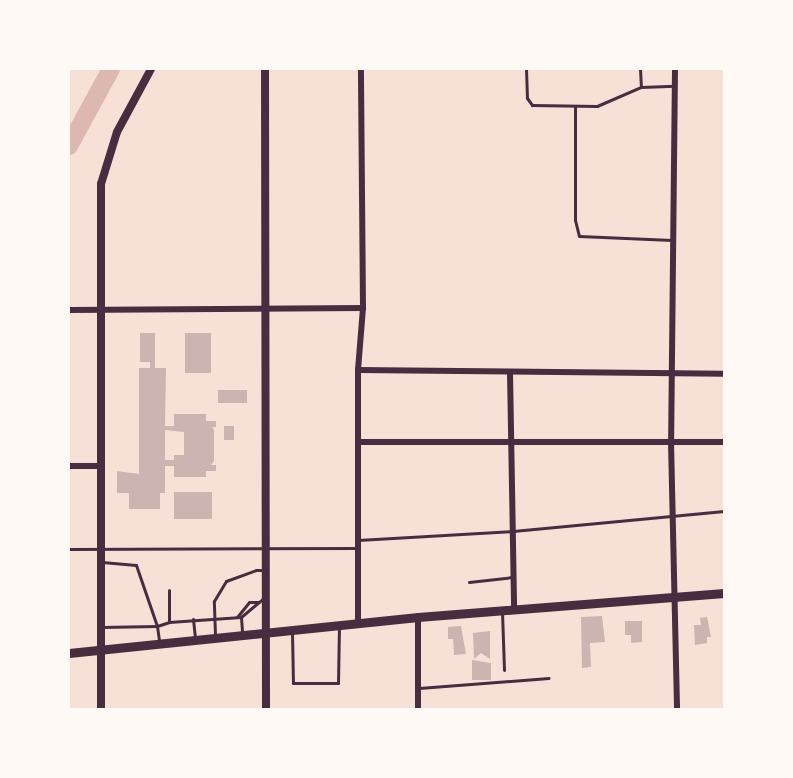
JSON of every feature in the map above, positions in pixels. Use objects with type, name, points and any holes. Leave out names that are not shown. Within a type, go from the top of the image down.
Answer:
[{"type":"main road","points":[[69,653],[195,638],[418,617],[724,592]]},
{"type":"street","points":[[101,709],[99,204],[103,169],[117,132],[152,69]]},
{"type":"street","points":[[265,69],[266,709]]},
{"type":"street","points":[[358,624],[358,370],[363,308],[361,69]]},
{"type":"street","points":[[675,69],[674,373],[671,442],[672,516],[677,596],[678,709]]},
{"type":"street","points":[[69,310],[363,308]]},
{"type":"street","points":[[358,370],[724,374]]},
{"type":"street","points":[[510,372],[514,609]]},
{"type":"street","points":[[358,442],[724,442]]},
{"type":"street","points":[[69,466],[100,466]]},
{"type":"street","points":[[418,617],[418,709]]},
{"type":"lane","points":[[526,69],[527,98],[532,105],[597,106],[641,87],[675,86]]},
{"type":"lane","points":[[640,69],[641,87]]},
{"type":"lane","points":[[575,106],[575,220],[579,236],[674,240]]},
{"type":"lane","points":[[358,540],[513,531],[724,511]]},
{"type":"lane","points":[[69,549],[358,548]]},
{"type":"lane","points":[[101,562],[136,565],[157,626],[159,643]]},
{"type":"lane","points":[[215,637],[214,601],[226,581],[256,570],[266,570]]},
{"type":"lane","points":[[469,582],[513,577]]},
{"type":"lane","points":[[169,590],[169,622]]},
{"type":"lane","points":[[242,634],[239,617],[249,602],[259,602],[266,596]]},
{"type":"lane","points":[[502,610],[504,670]]},
{"type":"lane","points":[[100,627],[157,626],[193,619],[239,617]]},
{"type":"lane","points":[[193,619],[195,638]]},
{"type":"lane","points":[[292,630],[293,683],[338,683],[339,625]]},
{"type":"lane","points":[[418,688],[549,678]]},
{"type":"building","points":[[140,333],[155,333],[155,368],[166,368],[165,426],[174,426],[174,414],[206,414],[206,421],[216,421],[216,427],[212,427],[214,430],[214,461],[211,465],[216,465],[216,471],[206,471],[206,477],[174,477],[174,466],[165,466],[165,493],[160,493],[160,509],[129,509],[129,493],[117,493],[117,471],[139,474],[139,368],[150,368],[150,362],[140,362]],"holes":[[[165,430],[184,432],[184,455],[174,455],[174,460],[165,460]]]},
{"type":"building","points":[[185,333],[211,333],[211,373],[185,373]]},
{"type":"building","points":[[218,390],[247,390],[247,403],[218,403]]},
{"type":"building","points":[[224,426],[234,426],[234,440],[224,440]]},
{"type":"building","points":[[174,492],[212,492],[212,519],[174,519]]},
{"type":"building","points":[[602,616],[605,642],[590,643],[591,667],[582,668],[581,617]]},
{"type":"building","points":[[707,617],[711,637],[707,637],[707,643],[695,645],[694,625],[701,625],[700,618]]},
{"type":"building","points":[[625,621],[642,621],[642,642],[631,643],[631,635],[625,635]]},
{"type":"building","points":[[461,626],[466,654],[454,655],[453,639],[448,639],[448,627]]},
{"type":"building","points":[[490,631],[490,659],[481,653],[474,659],[473,633]]},
{"type":"building","points":[[472,660],[491,663],[491,680],[472,680]]},
{"type":"waterway","points":[[69,146],[111,69]]}]
